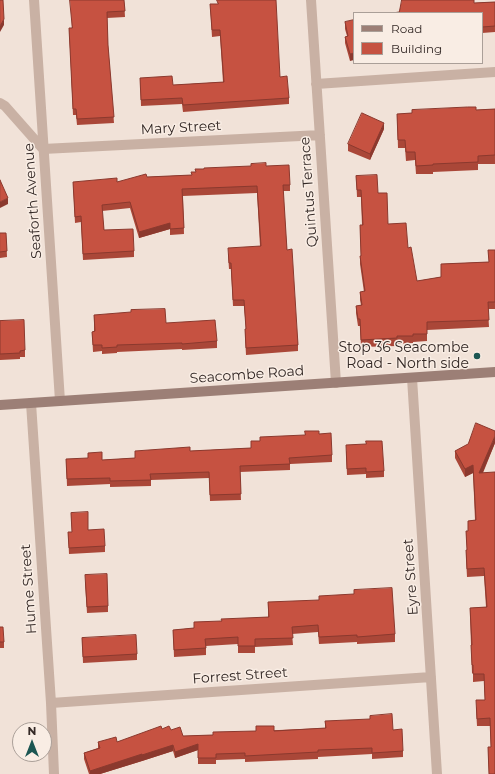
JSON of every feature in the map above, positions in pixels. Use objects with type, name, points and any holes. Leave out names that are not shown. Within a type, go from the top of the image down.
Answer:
[{"type":"main road","name":"Seacombe Road","points":[[0,405],[495,372]]},
{"type":"street","name":"Seaforth Avenue","points":[[34,0],[60,401]]},
{"type":"street","name":"Quintus Terrace","points":[[311,0],[336,383]]},
{"type":"street","points":[[316,84],[495,72]]},
{"type":"street","points":[[0,103],[5,106],[43,149]]},
{"type":"street","name":"Mary Street","points":[[43,149],[320,135]]},
{"type":"street","name":"Eyre Street","points":[[412,378],[437,774]]},
{"type":"street","name":"Hume Street","points":[[31,403],[51,703],[54,774]]},
{"type":"street","name":"Forrest Street","points":[[51,703],[431,677]]},
{"type":"building","points":[[0,0],[3,0],[4,19],[0,26]]},
{"type":"building","points":[[70,0],[124,0],[125,11],[107,12],[114,117],[77,119],[76,109],[73,109],[69,28],[72,28]]},
{"type":"building","points":[[217,0],[276,0],[280,77],[287,76],[289,98],[183,105],[182,98],[141,100],[140,78],[172,76],[173,85],[224,82],[220,30],[212,30],[210,4],[218,4]]},
{"type":"building","points":[[402,0],[474,0],[474,3],[495,2],[495,26],[483,27],[483,12],[399,12]]},
{"type":"building","points":[[353,20],[353,53],[350,54],[345,37],[348,36],[345,22]]},
{"type":"building","points":[[476,107],[476,110],[495,109],[495,155],[478,156],[478,162],[416,166],[415,152],[406,152],[405,140],[398,140],[397,114],[412,113],[412,110]]},
{"type":"building","points":[[362,113],[384,123],[370,154],[348,144]]},
{"type":"building","points":[[266,163],[266,166],[289,165],[290,185],[283,185],[287,250],[292,249],[298,345],[246,348],[244,300],[233,300],[231,263],[229,263],[228,248],[261,246],[257,186],[182,189],[184,228],[170,229],[170,223],[139,232],[130,202],[102,205],[104,230],[133,229],[134,251],[83,254],[81,216],[75,217],[73,182],[117,178],[117,182],[146,174],[147,177],[192,175],[191,172],[196,172],[195,169],[251,166],[251,164]]},
{"type":"building","points":[[377,175],[378,193],[387,193],[388,224],[406,223],[408,248],[411,247],[417,281],[441,277],[441,264],[489,262],[488,250],[495,250],[495,302],[488,302],[489,320],[427,322],[427,334],[397,336],[397,338],[361,340],[360,319],[358,319],[356,306],[362,305],[360,292],[365,291],[360,256],[360,225],[363,225],[361,190],[357,190],[356,176]]},
{"type":"building","points":[[0,180],[8,198],[0,202]]},
{"type":"building","points":[[0,233],[6,233],[7,251],[0,252]]},
{"type":"building","points":[[165,309],[166,323],[215,320],[217,341],[182,344],[117,345],[117,347],[102,348],[102,345],[93,345],[92,332],[95,331],[94,315],[131,312],[131,310]]},
{"type":"building","points":[[24,320],[25,350],[20,351],[20,353],[0,354],[0,321]]},
{"type":"building","points":[[476,423],[495,431],[495,436],[479,473],[495,472],[495,774],[489,774],[488,747],[491,747],[490,718],[477,719],[476,700],[485,700],[484,674],[473,674],[472,665],[470,608],[487,607],[484,568],[467,569],[466,531],[468,531],[468,521],[476,520],[473,465],[465,469],[455,451],[468,444]]},
{"type":"building","points":[[305,431],[319,431],[319,434],[331,433],[332,455],[289,458],[290,464],[240,466],[241,494],[210,495],[209,472],[150,474],[151,480],[110,481],[110,478],[67,479],[66,459],[88,458],[88,453],[102,452],[102,460],[135,458],[135,451],[190,447],[190,451],[251,448],[251,441],[260,441],[260,437],[305,435]]},
{"type":"building","points":[[366,441],[382,441],[384,471],[366,472],[366,468],[347,469],[346,445],[366,444]]},
{"type":"building","points":[[88,512],[88,530],[104,529],[105,546],[69,548],[68,532],[72,532],[71,513]]},
{"type":"building","points":[[107,574],[108,606],[87,607],[85,575]]},
{"type":"building","points":[[392,588],[395,634],[357,637],[357,635],[319,637],[318,625],[292,627],[293,638],[255,639],[255,646],[238,646],[238,637],[205,639],[206,648],[174,650],[173,630],[194,628],[194,622],[269,617],[268,602],[319,600],[319,596],[354,594],[354,590]]},
{"type":"building","points":[[0,627],[3,627],[4,642],[0,642]]},
{"type":"building","points":[[136,635],[137,654],[83,657],[82,638]]},
{"type":"building","points":[[392,714],[393,730],[402,729],[403,751],[372,753],[372,748],[318,750],[318,752],[245,756],[245,753],[216,754],[216,758],[198,758],[198,744],[175,752],[173,745],[90,771],[84,753],[100,748],[98,742],[116,737],[117,742],[161,726],[162,729],[169,726],[171,730],[180,727],[183,736],[213,735],[213,732],[256,731],[256,726],[274,726],[274,731],[326,728],[325,721],[370,719],[370,716]]},
{"type":"place","name":"Stop 36 Seacombe Road - North side","points":[[477,356]]}]
